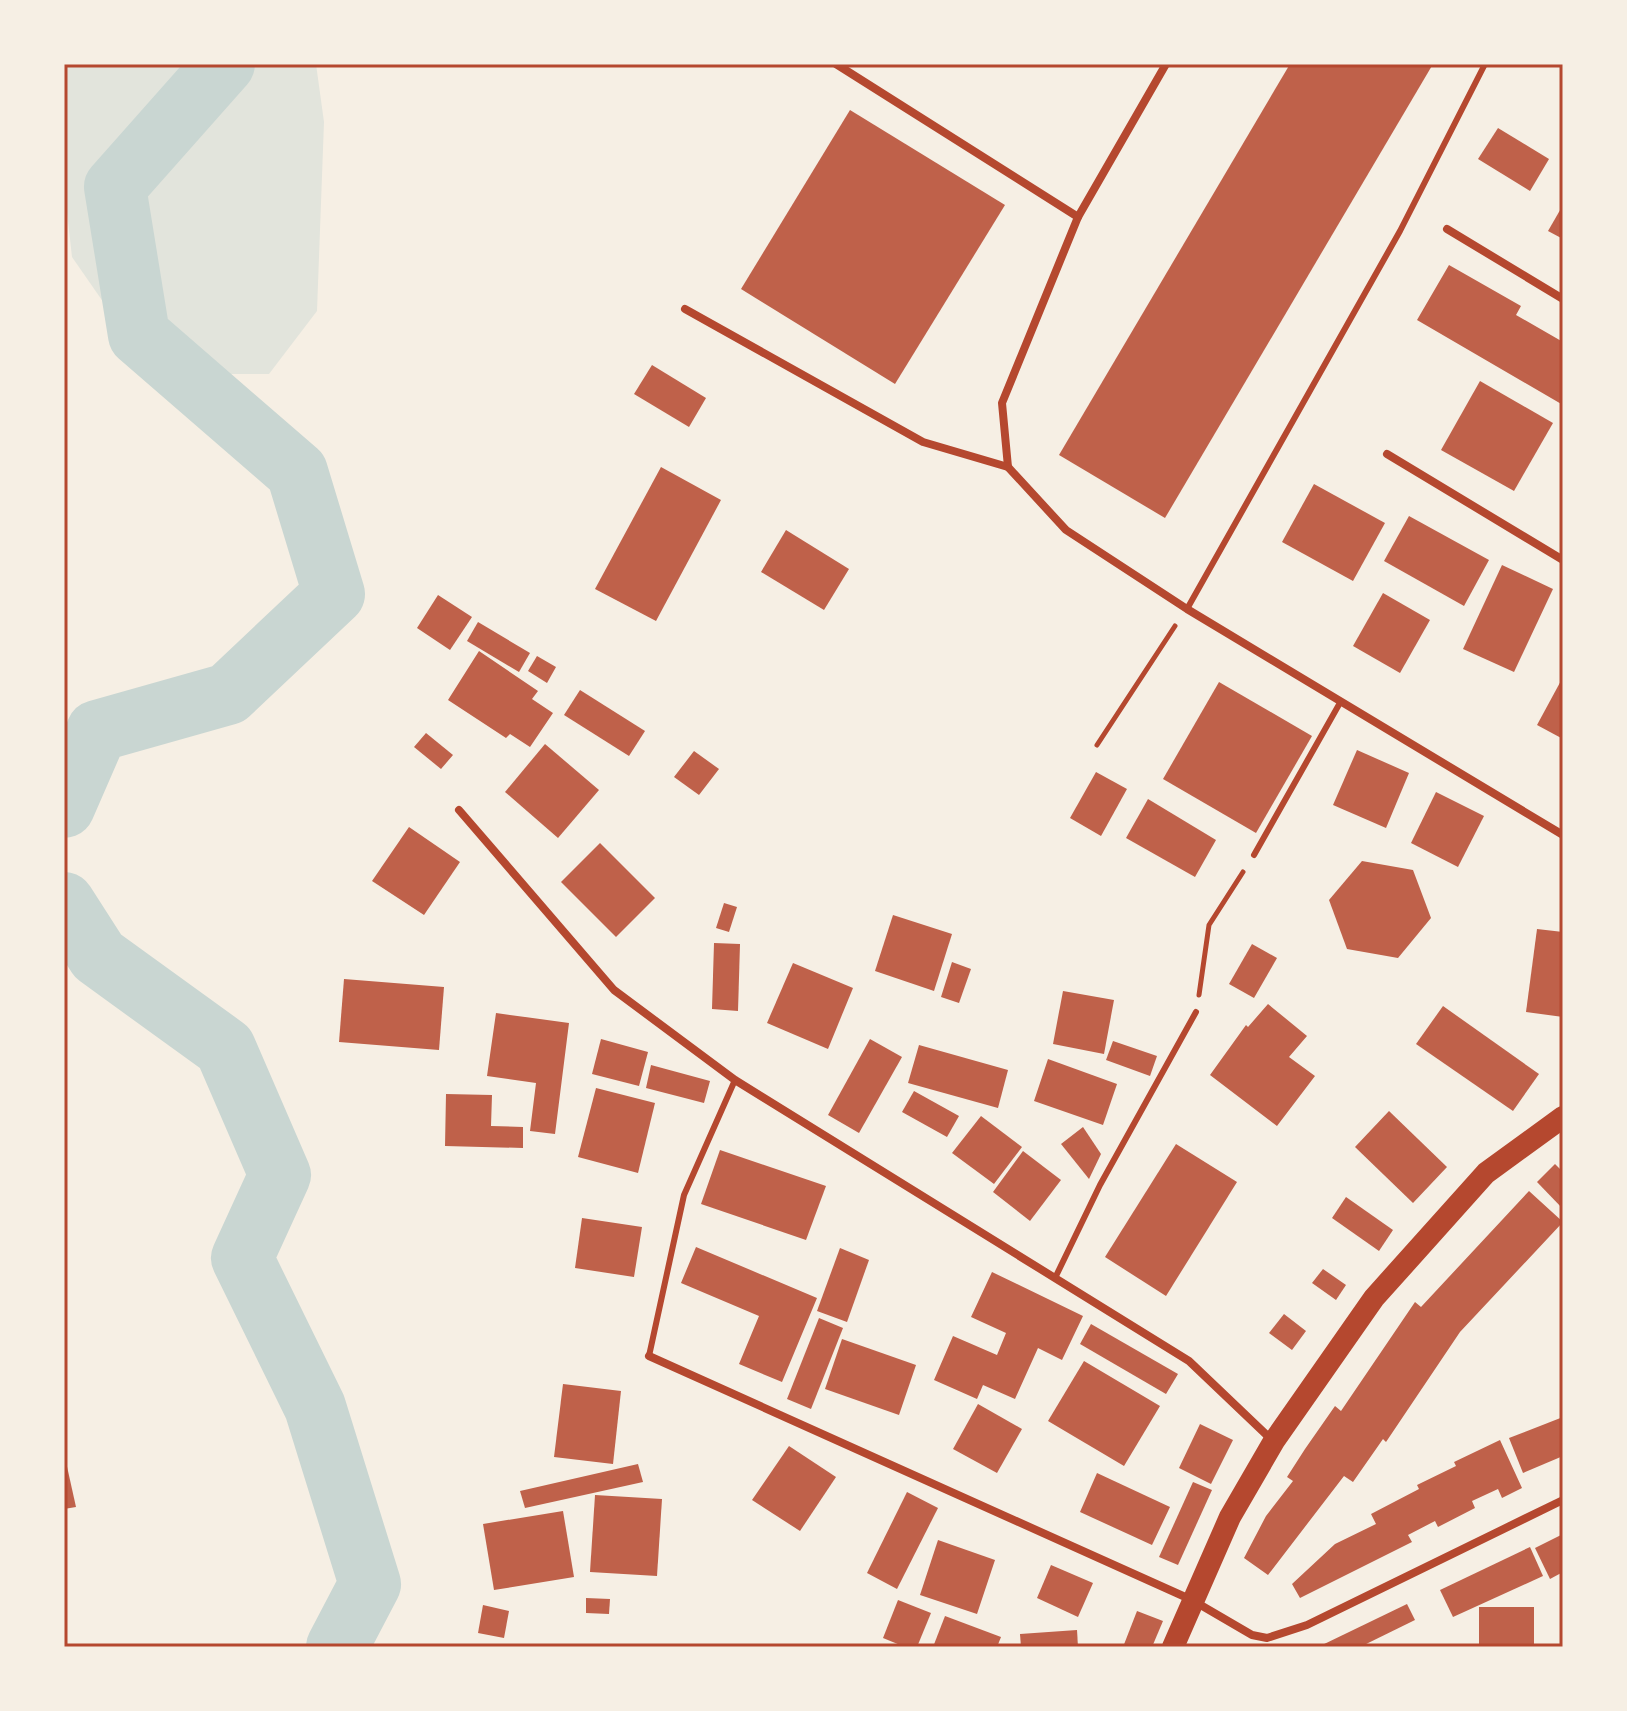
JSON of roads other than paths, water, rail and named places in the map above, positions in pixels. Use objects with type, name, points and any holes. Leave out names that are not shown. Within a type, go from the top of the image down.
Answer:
[{"type":"highway","points":[[1173,1647],[1230,1517],[1274,1441],[1374,1298],[1486,1173],[1563,1117]]},
{"type":"street","points":[[836,64],[1078,217]]},
{"type":"street","points":[[1008,467],[1002,403],[1078,217],[1166,64]]},
{"type":"street","points":[[1447,229],[1563,299]]},
{"type":"street","points":[[685,309],[923,442],[1008,467],[1066,530],[1187,609],[1563,835]]},
{"type":"street","points":[[1387,454],[1563,560]]},
{"type":"street","points":[[459,810],[614,990],[735,1080],[1189,1361],[1274,1441]]},
{"type":"street","points":[[649,1356],[1192,1600],[1252,1635],[1267,1638],[1307,1625],[1563,1500]]},
{"type":"lane","points":[[1187,609],[1400,231],[1485,64]]},
{"type":"lane","points":[[1254,855],[1341,701]]},
{"type":"lane","points":[[1056,1276],[1100,1185],[1196,1012]]},
{"type":"lane","points":[[649,1356],[684,1195],[735,1080]]},
{"type":"waterway","points":[[64,807],[97,731],[228,694],[334,594],[297,472],[139,335],[115,187],[224,64]]},
{"type":"waterway","points":[[64,903],[98,956],[225,1048],[280,1175],[242,1258],[315,1407],[370,1584],[337,1647]]}]
